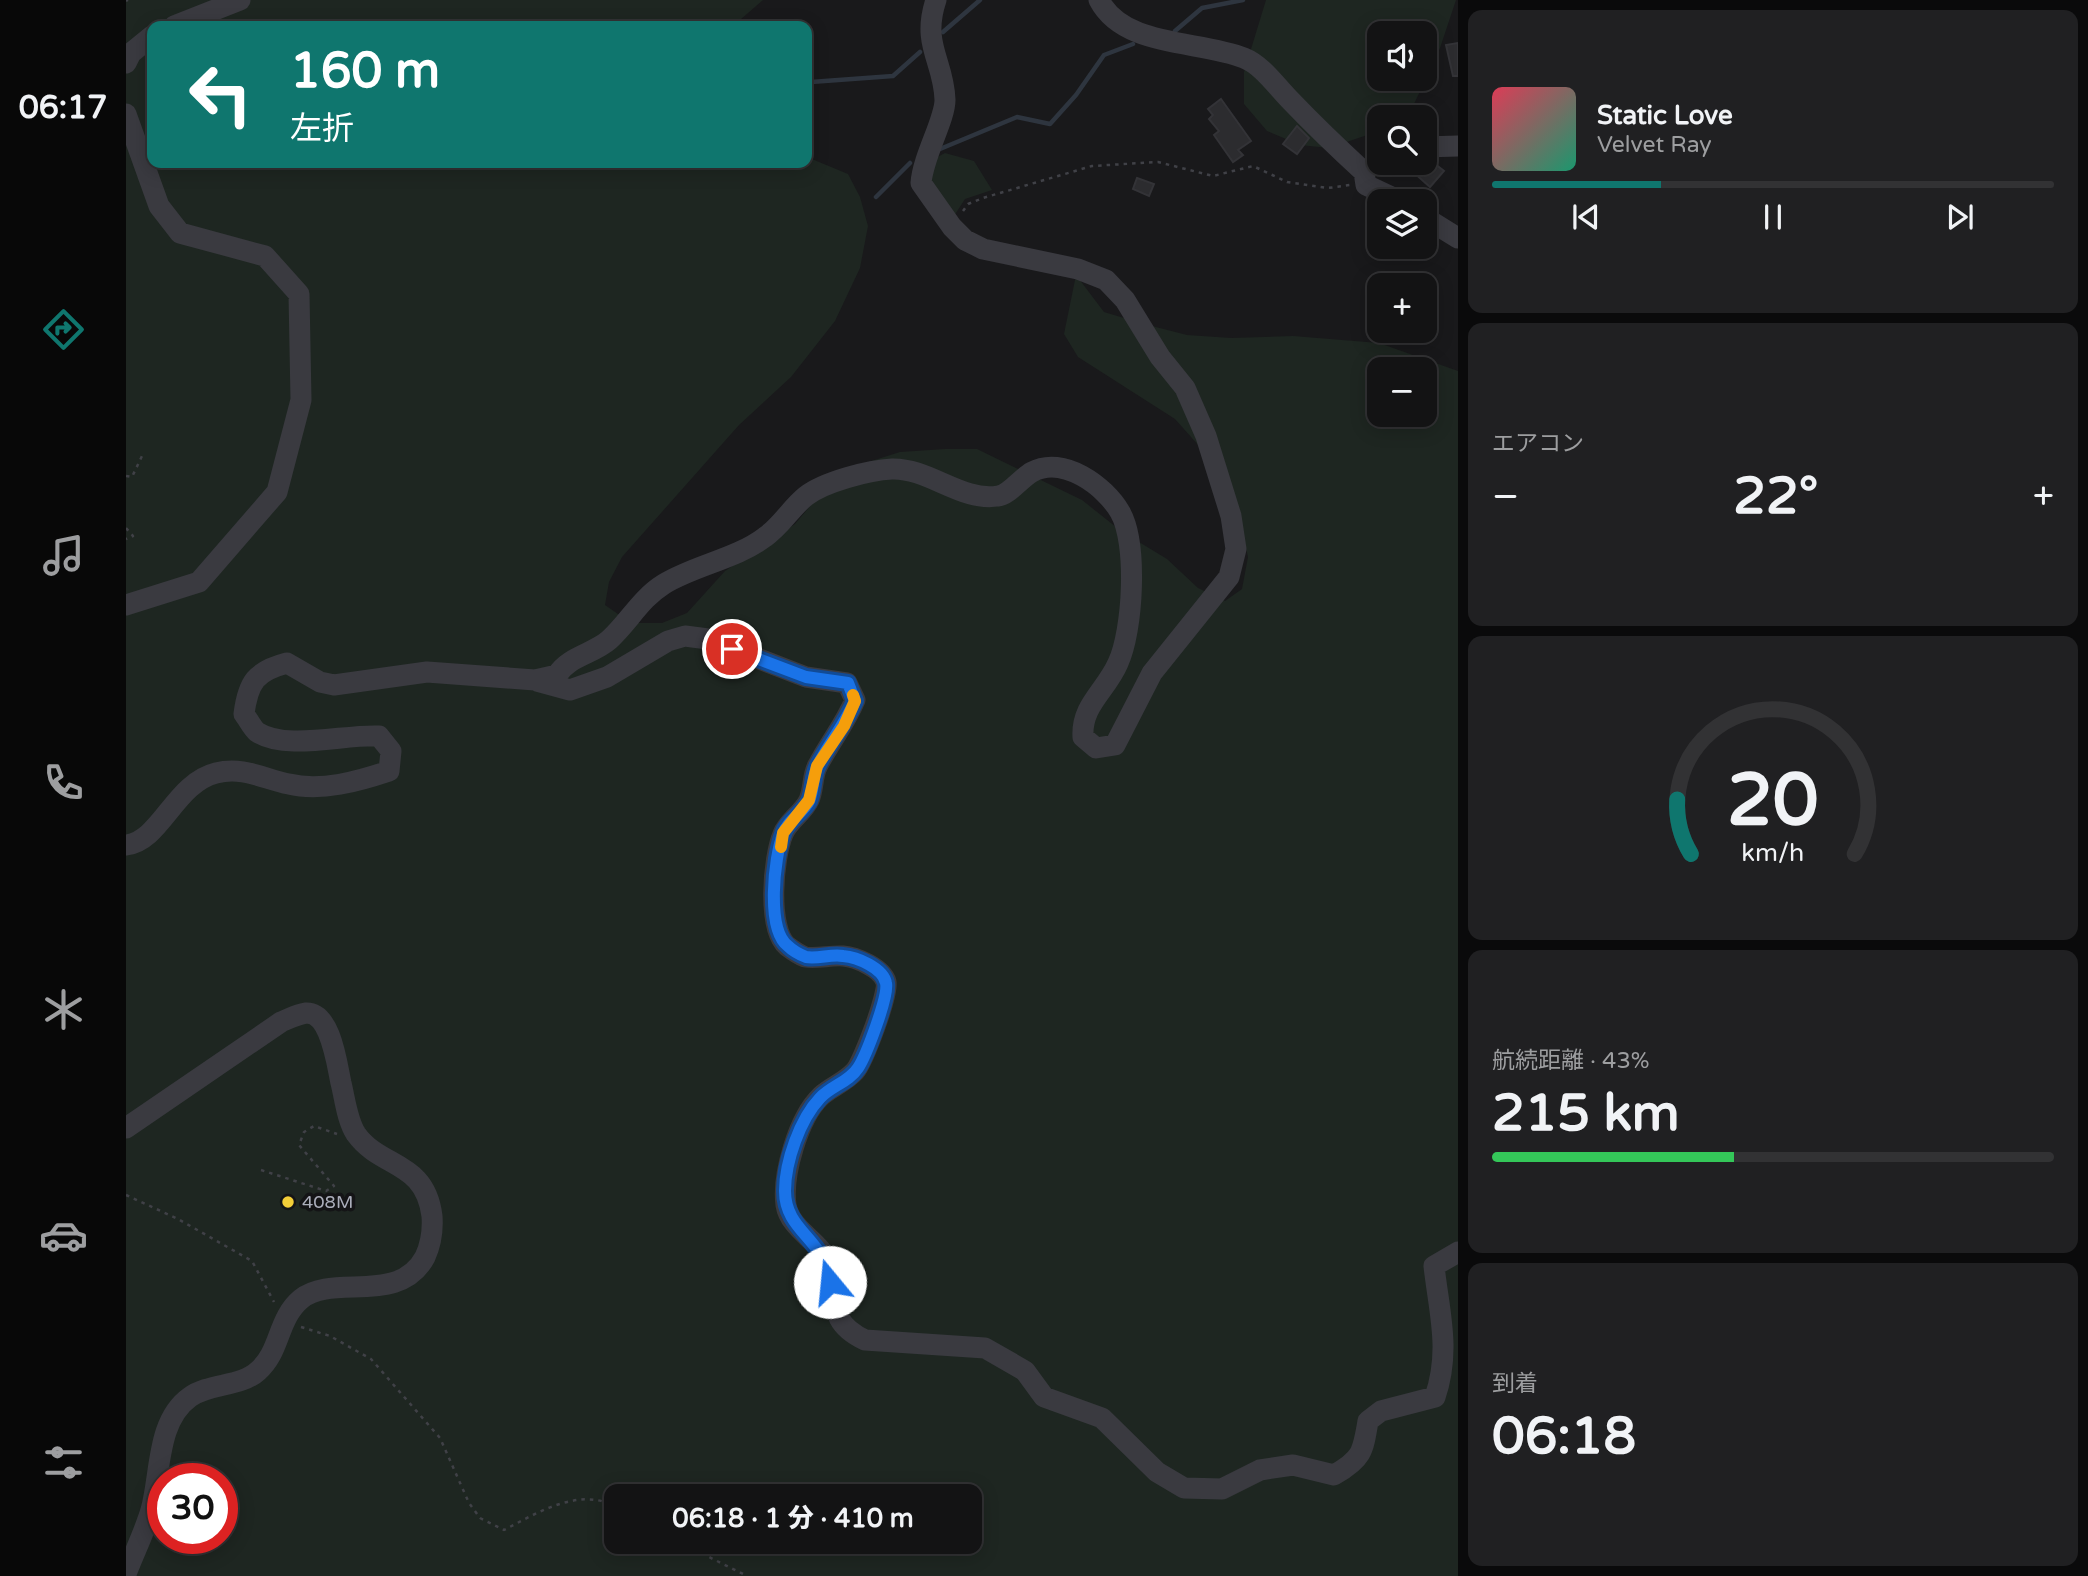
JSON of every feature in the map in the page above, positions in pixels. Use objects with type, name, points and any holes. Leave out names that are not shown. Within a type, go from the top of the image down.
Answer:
[{"type":"street","points":[[187,21],[240,0]]},
{"type":"street","points":[[535,680],[557,675],[562,666],[608,641],[645,597],[666,582],[764,538],[808,494],[850,477],[890,469],[920,472],[979,497],[1001,496],[1034,471],[1052,468],[1082,475],[1109,496],[1122,515],[1129,561],[1127,636],[1118,664],[1082,719],[1083,737],[1096,748],[1115,745],[1152,673],[1229,578],[1236,549],[1231,516],[1211,450],[1185,388],[1160,357],[1125,300],[1106,280],[1078,269],[983,249],[965,240],[952,227],[920,183],[922,165],[945,102],[930,30],[936,0]]},
{"type":"street","points":[[1099,0],[1104,10],[1122,24],[1150,37],[1211,47],[1247,59],[1364,172],[1366,185],[1374,189]]},
{"type":"street","points":[[126,63],[131,53],[147,40]]},
{"type":"street","points":[[126,114],[159,206],[180,233],[265,256],[299,294],[301,400],[277,492],[199,582],[126,605]]},
{"type":"street","points":[[1437,147],[1458,146]]},
{"type":"street","points":[[1437,225],[1458,238]]},
{"type":"street","points":[[126,845],[155,829],[187,788],[215,773],[251,771],[291,785],[332,785],[389,771],[391,751],[379,736],[360,734],[306,741],[277,738],[257,732],[244,714],[247,693],[265,669],[287,663],[320,682],[334,685],[427,672],[535,680],[570,690],[607,677],[668,641],[685,636],[708,639],[806,677],[848,683],[855,701],[844,726],[817,766],[809,800],[783,833],[774,890],[776,930],[786,945],[805,957],[845,956],[876,968],[886,982],[885,998],[858,1069],[821,1097],[808,1114],[789,1160],[785,1190],[787,1209],[791,1217],[820,1250],[828,1264],[832,1300],[847,1331],[865,1340],[985,1348],[1025,1371],[1044,1397],[1102,1418],[1157,1472],[1184,1488],[1223,1489],[1260,1470],[1293,1465],[1334,1475],[1352,1465],[1364,1451],[1368,1421],[1381,1411],[1435,1397],[1442,1376],[1444,1325],[1434,1266],[1458,1252]]},
{"type":"street","points":[[126,1128],[281,1022],[305,1013],[323,1020],[352,1125],[366,1144],[423,1185],[432,1215],[432,1235],[419,1267],[406,1277],[396,1282],[316,1292],[301,1298],[284,1319],[274,1353],[257,1372],[190,1396],[175,1415],[165,1438],[151,1510],[126,1574]]},
{"type":"path","points":[[952,227],[968,204],[1092,166],[1158,162],[1213,176],[1253,166],[1287,181],[1328,188],[1351,185],[1364,172]]},
{"type":"path","points":[[126,476],[132,477],[142,456]]},
{"type":"path","points":[[126,528],[132,536],[126,539]]},
{"type":"path","points":[[261,1170],[326,1192],[334,1186],[299,1145],[304,1132],[314,1126],[340,1135]]},
{"type":"path","points":[[126,1195],[178,1219],[252,1261],[284,1319],[330,1336],[371,1359],[440,1438],[469,1503],[480,1518],[504,1530],[542,1509],[562,1503],[604,1500]]},
{"type":"path","points":[[703,1554],[747,1576]]},
{"type":"shaded area","points":[[126,0],[763,0],[739,21],[147,21],[147,168],[812,168],[812,159],[848,174],[860,197],[868,226],[860,268],[835,321],[791,377],[739,425],[622,557],[609,582],[605,605],[631,623],[662,623],[687,613],[725,571],[795,524],[833,479],[862,464],[900,452],[945,449],[977,449],[1082,500],[1121,531],[1167,559],[1198,588],[1225,601],[1242,589],[1248,557],[1237,507],[1208,456],[1175,419],[1078,357],[1064,334],[1076,275],[1104,312],[1187,335],[1231,338],[1293,336],[1379,343],[1418,357],[1367,357],[1367,427],[1437,427],[1437,364],[1458,371],[1458,1576],[126,1576]]},
{"type":"shaded area","points":[[1266,0],[1456,0],[1437,54],[1437,21],[1367,21],[1367,91],[1420,91],[1414,105],[1367,105],[1367,135],[1329,148],[1300,145],[1267,131],[1244,104],[1244,72]]},
{"type":"shaded area","points":[[945,153],[974,161],[992,190],[965,199],[954,216],[931,180],[930,161]]},
{"type":"building","points":[[1458,43],[1458,76],[1453,76],[1446,45]]},
{"type":"building","points":[[1221,99],[1251,141],[1238,150],[1243,155],[1233,162],[1214,135],[1219,131],[1209,119],[1213,115],[1208,109]]},
{"type":"building","points":[[1297,126],[1309,138],[1297,154],[1283,144]]},
{"type":"building","points":[[1437,166],[1444,171],[1430,187],[1416,175],[1437,175]]},
{"type":"building","points":[[1137,178],[1154,184],[1149,196],[1133,189]]},
{"type":"waterway","points":[[943,32],[980,0]]},
{"type":"waterway","points":[[1175,31],[1202,8],[1243,0]]},
{"type":"waterway","points":[[940,149],[1017,117],[1050,124],[1076,95],[1104,55],[1133,44]]},
{"type":"waterway","points":[[812,82],[893,76],[920,52]]},
{"type":"waterway","points":[[876,197],[910,163]]},
{"type":"slow traffic","points":[[781,847],[783,833],[809,800],[817,766],[844,726],[855,701],[853,695]]},
{"type":"place","name":"408M","points":[[288,1202]]},
{"type":"route","points":[[732,649],[806,677],[848,683],[855,701],[844,726],[817,766],[809,800],[783,833],[774,890],[776,930],[786,945],[805,957],[845,956],[876,968],[886,982],[885,998],[858,1069],[821,1097],[808,1114],[789,1160],[785,1190],[787,1209],[796,1225],[820,1250],[828,1264],[830,1282]]}]
